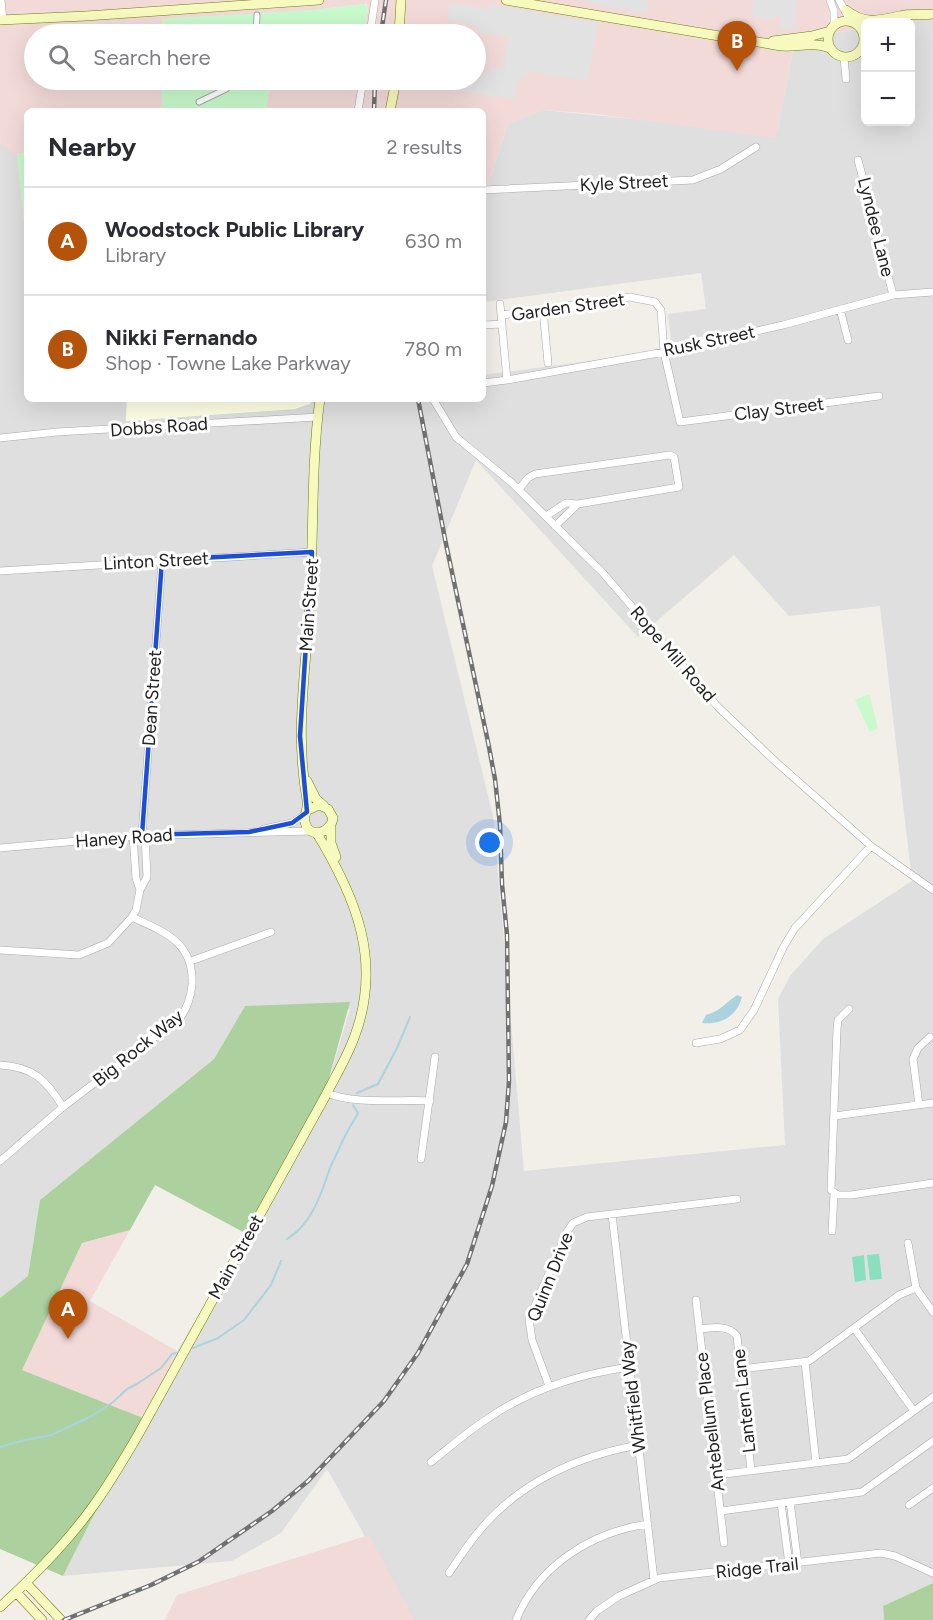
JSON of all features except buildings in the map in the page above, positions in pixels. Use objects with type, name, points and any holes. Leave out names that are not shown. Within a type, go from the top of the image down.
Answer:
[{"type":"main road","points":[[1,20],[181,4],[319,0]]},
{"type":"main road","points":[[400,24],[401,0]]},
{"type":"main road","points":[[507,0],[737,39],[768,42],[776,39],[812,36],[832,28],[839,22],[858,24]]},
{"type":"main road","points":[[846,10],[855,17],[868,21],[910,14],[920,16]]},
{"type":"main road","points":[[915,18],[933,14]]},
{"type":"main road","points":[[895,18],[899,16]]},
{"type":"main road","points":[[832,28],[828,37],[830,48],[834,53],[844,57],[855,55],[861,49]]},
{"type":"main road","points":[[768,42],[774,46],[811,44],[830,48]]},
{"type":"main road","points":[[391,108],[394,90]]},
{"type":"main road","name":"Main Street","points":[[320,402],[300,736],[307,812],[305,822],[338,868]]},
{"type":"main road","name":"Main Street","points":[[0,1607],[26,1583],[78,1526],[123,1461],[327,1093],[355,1036],[362,1011],[366,981],[360,924],[338,868],[331,843],[332,816],[312,793],[303,764]]},
{"type":"main road","points":[[307,812],[319,805],[326,807]]},
{"type":"main road","points":[[314,832],[324,832],[331,826]]},
{"type":"main road","points":[[26,1583],[60,1620]]},
{"type":"main road","points":[[16,1592],[42,1620]]},
{"type":"street","points":[[1,0],[1,20]]},
{"type":"street","points":[[371,24],[375,0]]},
{"type":"street","points":[[830,0],[834,11],[832,28]]},
{"type":"street","points":[[839,0],[858,24]]},
{"type":"street","points":[[257,15],[257,24]]},
{"type":"street","points":[[844,57],[846,79]]},
{"type":"street","points":[[199,102],[224,90]]},
{"type":"street","points":[[358,108],[361,90]]},
{"type":"street","name":"Kyle Street","points":[[486,190],[693,180],[721,169],[756,147]]},
{"type":"street","name":"Lyndee Lane","points":[[858,160],[893,295]]},
{"type":"street","name":"Rusk Street","points":[[486,383],[664,352],[783,325],[893,295],[933,292]]},
{"type":"street","name":"Garden Street","points":[[486,324],[543,310],[630,297],[655,302],[661,310],[664,352]]},
{"type":"street","points":[[500,304],[507,380]]},
{"type":"street","points":[[840,309],[848,340]]},
{"type":"street","points":[[543,310],[548,363]]},
{"type":"street","name":"Clay Street","points":[[664,352],[680,422],[879,396]]},
{"type":"street","name":"Rope Mill Road","points":[[435,402],[456,437],[519,489],[603,573],[718,707],[871,846],[933,890]]},
{"type":"street","name":"Dobbs Road","points":[[0,438],[57,432],[317,417]]},
{"type":"street","points":[[519,489],[528,478],[535,474],[670,454],[674,457],[679,487],[578,504],[566,503],[546,516]]},
{"type":"street","points":[[555,526],[578,504]]},
{"type":"street","name":"Linton Street","points":[[0,571],[312,552]]},
{"type":"street","name":"Dean Street","points":[[144,835],[162,560]]},
{"type":"street","name":"Haney Road","points":[[249,832],[292,823],[307,812]]},
{"type":"street","name":"Haney Road","points":[[0,848],[144,835],[314,832]]},
{"type":"street","points":[[0,950],[79,955],[108,944],[132,917],[136,910],[140,890],[147,877],[144,835]]},
{"type":"street","points":[[133,836],[136,878],[140,890]]},
{"type":"street","points":[[696,1043],[720,1039],[740,1030],[754,1010],[795,928],[871,846]]},
{"type":"street","points":[[132,917],[167,934],[181,946],[191,961],[271,932]]},
{"type":"street","name":"Big Rock Way","points":[[0,1161],[63,1107],[180,1018],[187,1010],[192,995],[191,961]]},
{"type":"street","points":[[832,1231],[834,1194],[830,1185],[837,1029],[838,1020],[849,1009]]},
{"type":"street","points":[[919,1105],[914,1059],[918,1048],[930,1037]]},
{"type":"street","points":[[421,1159],[435,1057]]},
{"type":"street","points":[[0,1065],[14,1066],[32,1072],[49,1085],[63,1107]]},
{"type":"street","points":[[327,1093],[354,1099],[430,1101]]},
{"type":"street","points":[[834,1116],[933,1103]]},
{"type":"street","points":[[834,1194],[851,1195],[933,1183]]},
{"type":"street","name":"Quinn Drive","points":[[549,1386],[530,1332],[530,1319],[573,1223],[579,1219],[612,1214],[737,1199]]},
{"type":"street","name":"Whitfield Way","points":[[612,1214],[654,1580]]},
{"type":"street","points":[[909,1243],[916,1288],[933,1312]]},
{"type":"street","points":[[741,1369],[804,1362],[814,1358],[899,1295],[916,1288]]},
{"type":"street","name":"Antebellum Place","points":[[696,1300],[724,1543]]},
{"type":"street","name":"Lantern Lane","points":[[699,1329],[718,1327],[734,1332],[738,1342],[752,1471]]},
{"type":"street","points":[[854,1328],[914,1411]]},
{"type":"street","points":[[804,1362],[816,1463]]},
{"type":"street","points":[[431,1462],[488,1418],[549,1386],[602,1371],[630,1367]]},
{"type":"street","points":[[716,1475],[848,1459],[933,1397]]},
{"type":"street","points":[[721,1511],[862,1492],[933,1442]]},
{"type":"street","points":[[449,1573],[485,1524],[510,1500],[530,1486],[578,1460],[639,1445]]},
{"type":"street","points":[[909,1505],[933,1488]]},
{"type":"street","points":[[785,1503],[798,1564]]},
{"type":"street","points":[[785,1503],[789,1564]]},
{"type":"street","points":[[516,1620],[536,1585],[572,1552],[618,1530],[648,1524]]},
{"type":"street","name":"Ridge Trail","points":[[589,1620],[597,1611],[619,1596],[654,1580],[888,1553],[933,1573]]},
{"type":"highlighted area","points":[[312,552],[300,736],[307,812],[292,823],[249,832],[142,835],[162,560]]},
{"type":"shaded area","points":[[0,0],[933,0],[933,17],[915,20],[915,18],[861,18],[861,29],[795,39],[776,138],[596,114],[543,110],[508,123],[486,193],[486,108],[266,108],[269,90],[486,90],[486,24],[365,24],[368,10],[367,4],[364,4],[314,10],[163,19],[163,24],[24,24],[24,90],[162,90],[162,108],[24,108],[24,153],[17,154],[24,226],[16,154],[0,143]]},
{"type":"shaded area","points":[[590,0],[649,0],[647,13],[589,4]]},
{"type":"shaded area","points":[[754,0],[798,0],[794,30],[779,28],[781,16],[774,16],[773,20],[751,17]]},
{"type":"shaded area","points":[[449,3],[489,9],[490,4],[598,23],[588,79],[583,81],[530,71],[517,82],[515,99],[451,90],[486,90],[486,72],[491,73],[492,67],[502,69],[509,37],[486,33],[486,24],[467,24],[448,20]]},
{"type":"shaded area","points":[[933,17],[933,1583],[883,1606],[884,1620],[412,1620],[327,1469],[281,1533],[232,1561],[63,1576],[177,1351],[247,1234],[326,1089],[350,1009],[245,1006],[214,1059],[40,1200],[28,1276],[0,1298],[0,143],[17,154],[24,220],[24,402],[127,402],[126,421],[310,404],[310,402],[486,402],[486,375],[672,350],[668,314],[706,309],[701,273],[486,302],[486,193],[508,123],[543,110],[777,133],[795,39],[861,29],[861,126],[915,126],[915,20]],"holes":[[[476,460],[638,637],[734,555],[789,616],[880,606],[912,881],[823,939],[790,976],[778,999],[785,1145],[524,1171],[493,816],[432,566]]]},
{"type":"shaded area","points":[[127,402],[310,402],[295,409],[126,421]]},
{"type":"shaded area","points":[[130,1230],[90,1301],[177,1351],[143,1418],[21,1370],[82,1243]]},
{"type":"shaded area","points":[[369,1535],[414,1620],[165,1620],[177,1595]]},
{"type":"green space","points":[[364,4],[368,7],[365,24],[162,24],[162,19],[314,10]]},
{"type":"green space","points":[[162,90],[269,90],[266,108],[162,108]]},
{"type":"green space","points":[[24,153],[24,220],[17,154]]},
{"type":"green space","points":[[869,694],[878,728],[870,732],[855,700]]},
{"type":"green space","points":[[350,1002],[326,1089],[247,1234],[155,1185],[130,1230],[82,1243],[22,1370],[143,1418],[63,1576],[0,1549],[0,1298],[28,1276],[40,1200],[214,1059],[245,1006]]},
{"type":"green space","points":[[879,1254],[882,1279],[870,1280],[867,1255]]},
{"type":"green space","points":[[864,1255],[866,1280],[855,1282],[852,1257]]},
{"type":"green space","points":[[933,1583],[933,1620],[884,1620],[883,1606]]},
{"type":"water","points":[[737,995],[742,997],[740,1004],[727,1018],[722,1021],[702,1023],[706,1015],[719,1009]]},
{"type":"waterway","points":[[357,1093],[378,1084],[410,1017]]},
{"type":"waterway","points":[[287,1239],[295,1234],[307,1220],[317,1203],[332,1164],[358,1113],[353,1105]]},
{"type":"waterway","points":[[193,1348],[218,1338],[244,1320],[271,1285],[281,1261]]},
{"type":"waterway","points":[[0,1447],[51,1435],[90,1417],[112,1403],[127,1389],[161,1368],[172,1354],[177,1353]]},
{"type":"railway","points":[[382,24],[386,0]]},
{"type":"railway","points":[[374,108],[375,90]]},
{"type":"railway","points":[[64,1620],[151,1585],[198,1562],[272,1511],[308,1481],[384,1401],[418,1353],[467,1264],[492,1186],[506,1122],[509,1081],[507,935],[500,825],[488,742],[419,402]]},
{"type":"place","name":"Nikki Fernando","points":[[737,71]]},
{"type":"place","name":"Woodstock Public Library","points":[[68,1339]]}]
